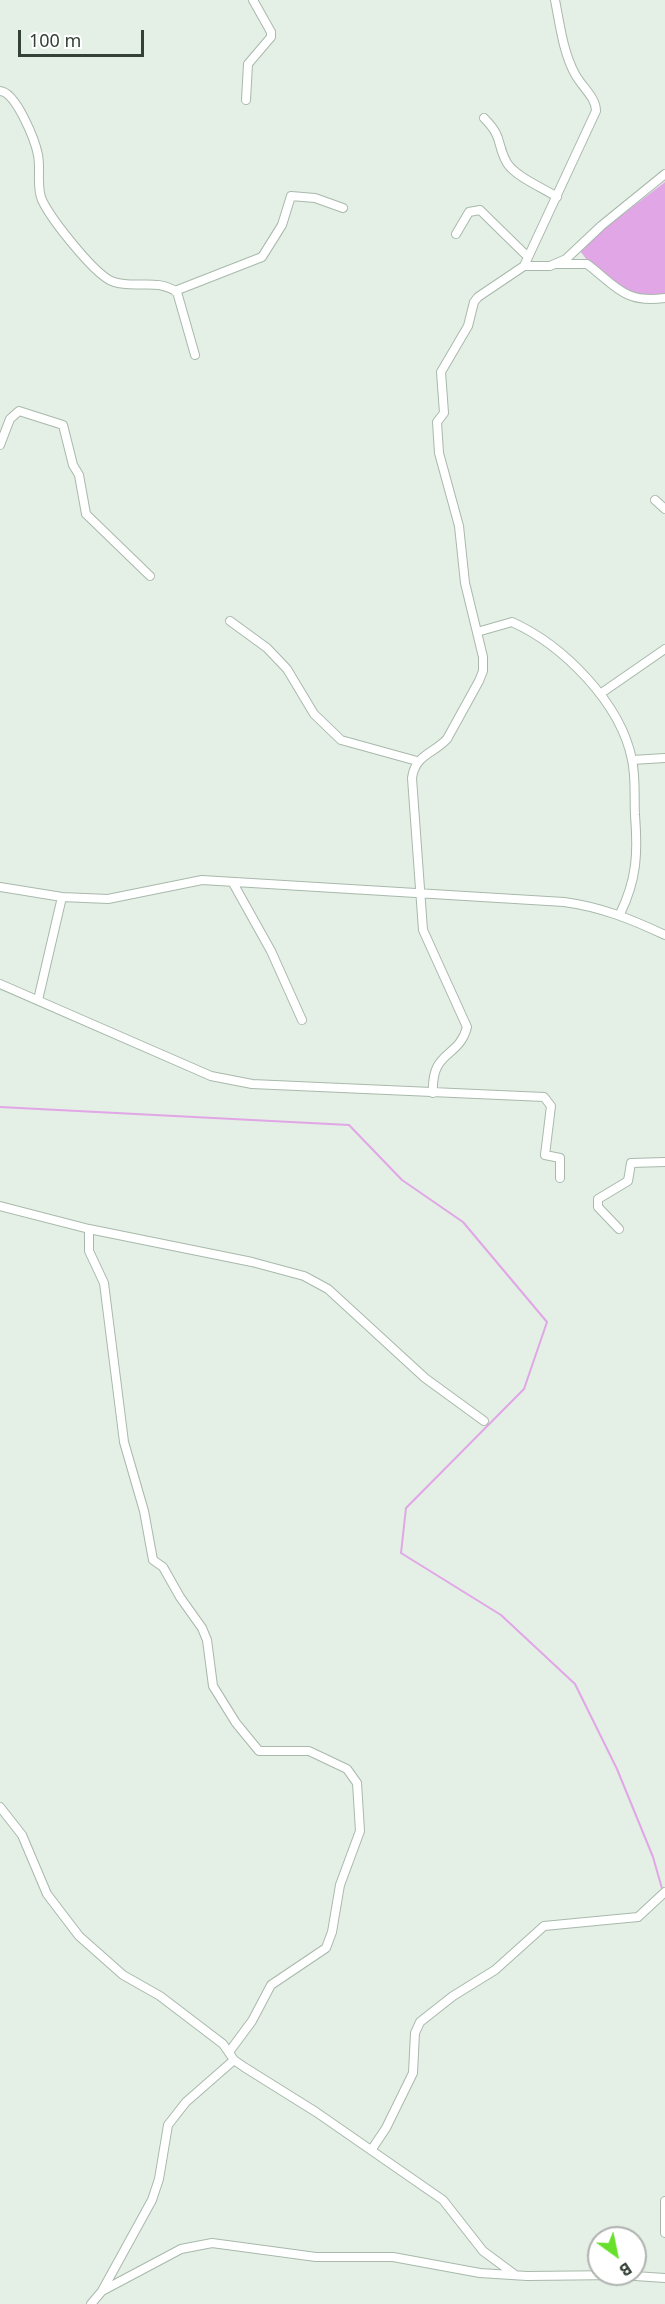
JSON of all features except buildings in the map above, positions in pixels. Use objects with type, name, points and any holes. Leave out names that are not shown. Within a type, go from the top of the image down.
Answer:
[{"type":"street","points":[[246,99],[248,64],[271,37],[271,32],[253,0]]},
{"type":"street","points":[[433,1093],[433,1073],[446,1055],[460,1043],[467,1027],[423,930],[412,777],[417,760],[440,747],[447,739],[483,671],[483,657],[465,583],[459,526],[439,453],[437,422],[444,412],[441,372],[468,326],[474,302],[526,262],[595,118],[596,106],[574,72],[562,38],[555,0]]},
{"type":"street","points":[[0,91],[7,92],[14,99],[38,154],[42,200],[79,250],[101,274],[114,282],[150,283],[175,291],[262,257],[282,225],[291,196],[315,198],[343,208]]},
{"type":"street","points":[[484,118],[498,133],[510,167],[557,197]]},
{"type":"street","points":[[555,264],[566,259],[601,226],[665,174]]},
{"type":"street","points":[[456,234],[469,212],[480,210],[526,262],[587,264],[620,293],[641,298],[665,298]]},
{"type":"street","points":[[175,291],[195,355]]},
{"type":"street","points":[[0,445],[10,419],[19,411],[63,425],[73,465],[79,475],[80,493],[86,514],[150,576]]},
{"type":"street","points":[[655,500],[665,509]]},
{"type":"street","points":[[230,621],[267,648],[287,669],[297,681],[310,709],[341,740],[417,760]]},
{"type":"street","points":[[477,632],[503,623],[512,622],[519,625],[571,663],[600,694],[624,735],[632,760],[637,858],[627,898],[620,914]]},
{"type":"street","points":[[600,694],[665,649]]},
{"type":"street","points":[[632,760],[665,758]]},
{"type":"street","points":[[0,887],[62,897],[120,898],[170,884],[196,880],[564,902],[596,907],[620,914],[665,935]]},
{"type":"street","points":[[233,883],[271,951],[302,1020]]},
{"type":"street","points":[[38,1000],[62,897]]},
{"type":"street","points":[[0,984],[188,1067],[228,1081],[544,1097],[551,1106],[545,1155],[561,1158],[560,1178]]},
{"type":"street","points":[[619,1229],[598,1207],[598,1199],[628,1181],[632,1163],[665,1162]]},
{"type":"street","points":[[0,1206],[89,1229],[252,1262],[304,1276],[328,1290],[425,1378],[484,1421]]},
{"type":"street","points":[[89,1229],[89,1251],[104,1283],[124,1442],[144,1511],[153,1560],[164,1567],[180,1597],[202,1628],[207,1640],[211,1681],[216,1694],[259,1751],[315,1752],[346,1769],[357,1783],[360,1831],[340,1885],[329,1941],[322,1952],[271,1985],[232,2056],[186,2102],[168,2125],[156,2191],[146,2216],[102,2291],[91,2304]]},
{"type":"street","points":[[0,1807],[22,1835],[47,1894],[79,1936],[123,1975],[160,1996],[223,2044],[232,2056],[372,2149],[405,2176],[446,2202],[483,2251],[514,2274]]},
{"type":"street","points":[[372,2149],[392,2118],[413,2073],[415,2033],[420,2022],[453,1996],[495,1970],[544,1926],[638,1917],[663,1894]]},
{"type":"street","points":[[665,2201],[663,2213],[665,2233]]},
{"type":"street","points":[[102,2291],[181,2249],[212,2243],[316,2258],[393,2257],[480,2272],[665,2278]]},
{"type":"shaded area","points":[[665,182],[665,293],[652,296],[628,292],[617,287],[597,271],[580,251],[593,237]]},
{"type":"waterway","points":[[0,1107],[349,1125],[402,1180],[463,1222],[547,1322],[524,1389],[406,1508],[401,1553],[501,1615],[575,1684],[617,1769],[653,1857],[663,1892]]}]
